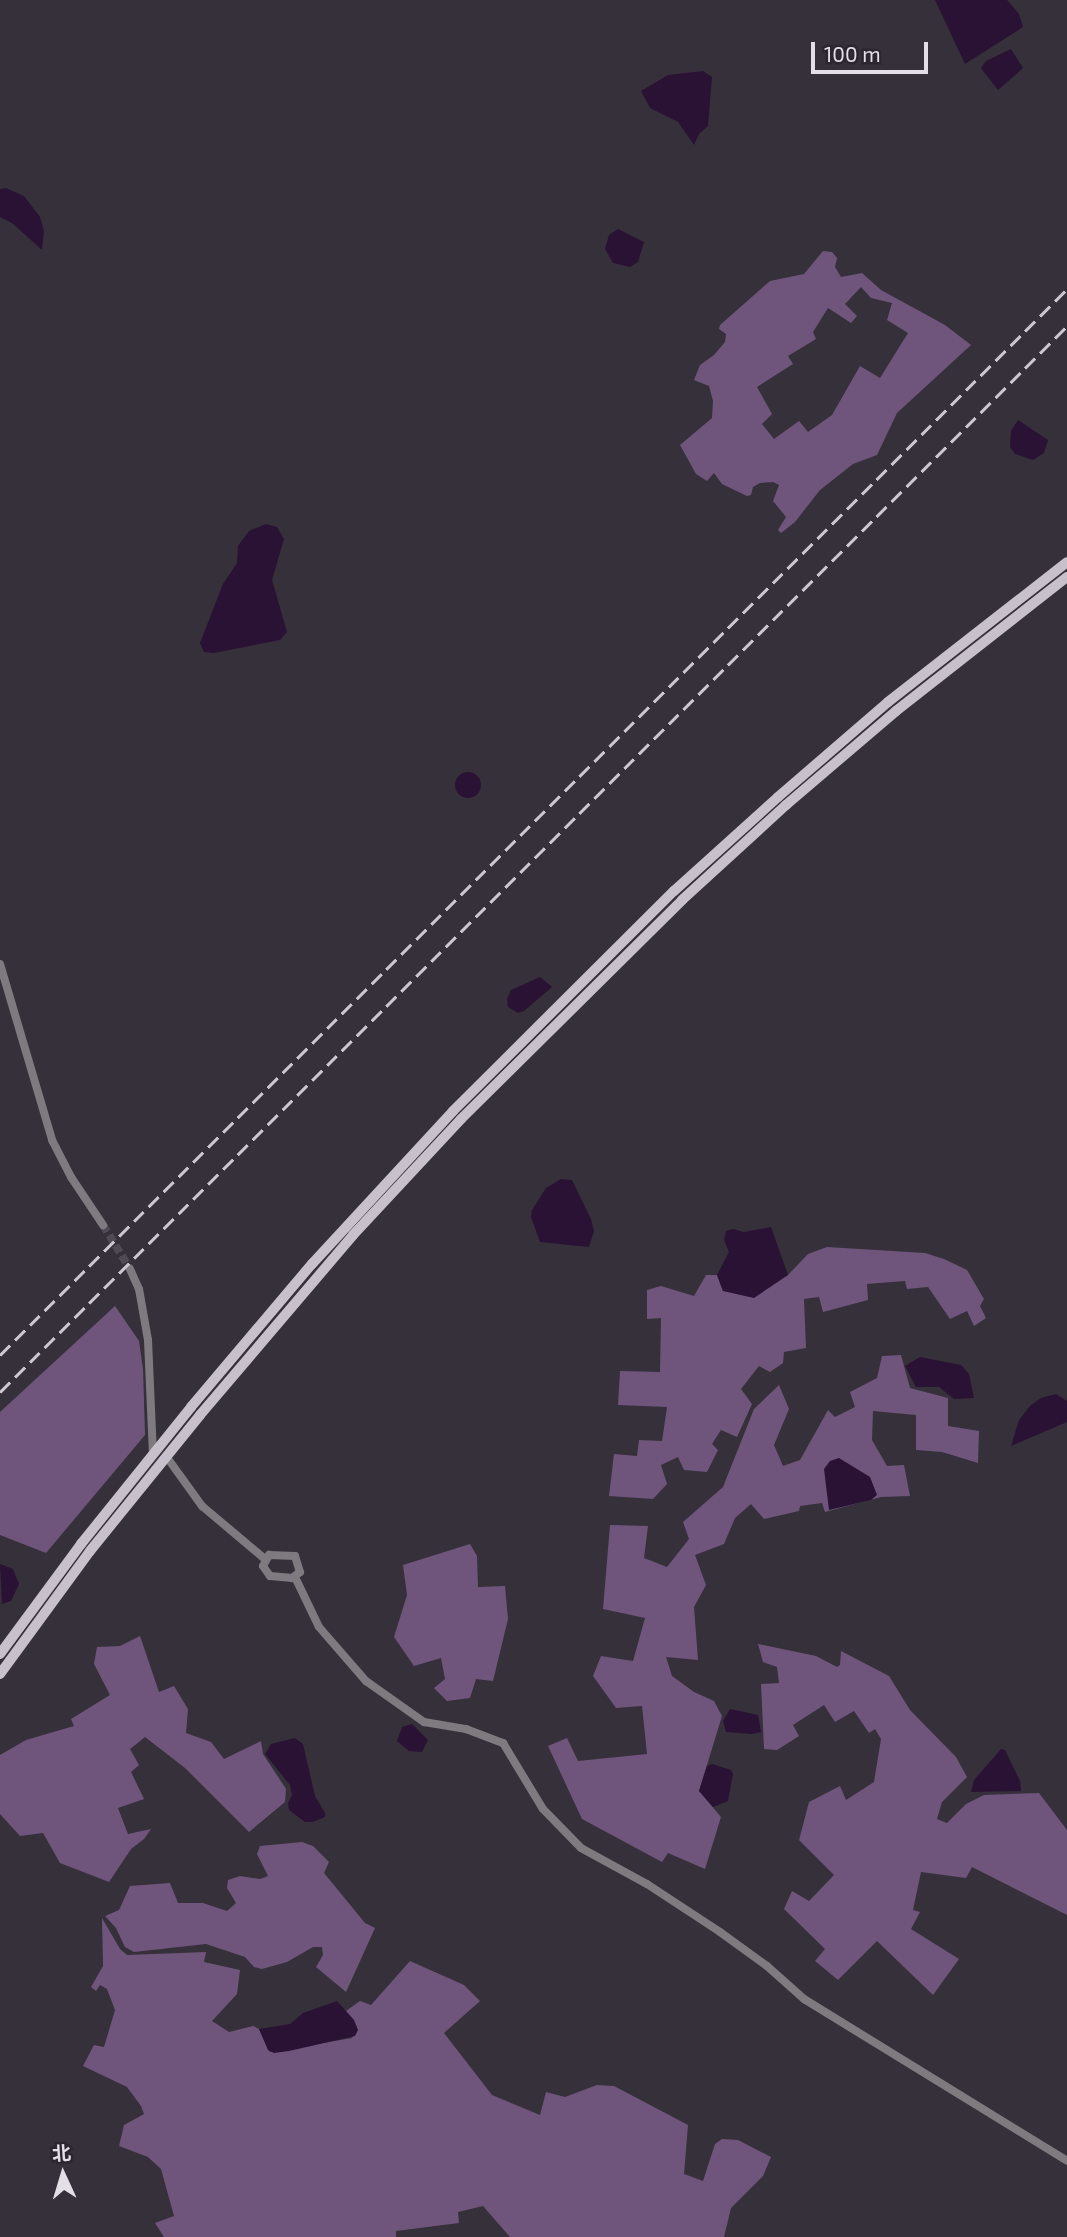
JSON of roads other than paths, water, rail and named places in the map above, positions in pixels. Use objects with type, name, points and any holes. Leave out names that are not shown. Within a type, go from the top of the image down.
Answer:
[{"type":"main road","points":[[0,1654],[80,1544],[153,1454],[281,1300],[386,1182],[674,891],[869,718],[1067,562]]},
{"type":"main road","points":[[0,1674],[90,1551],[166,1456],[377,1209],[489,1091],[682,900],[896,711],[1067,577]]},
{"type":"street","points":[[0,964],[52,1140],[71,1177],[103,1225]]},
{"type":"street","points":[[130,1269],[139,1289],[147,1331],[153,1454]]},
{"type":"street","points":[[166,1456],[202,1506],[265,1559]]},
{"type":"street","points":[[269,1555],[295,1556],[300,1572],[295,1577],[270,1576],[264,1569],[265,1559],[269,1555]]},
{"type":"street","points":[[295,1577],[319,1627],[366,1681],[424,1722],[466,1728],[503,1743],[543,1809],[581,1849],[647,1884],[720,1932],[767,1966],[804,2000],[1067,2161]]},
{"type":"tunnel","points":[[103,1225],[130,1269]]},
{"type":"railway","points":[[0,1355],[1067,289]]},
{"type":"railway","points":[[0,1392],[1067,326]]}]
